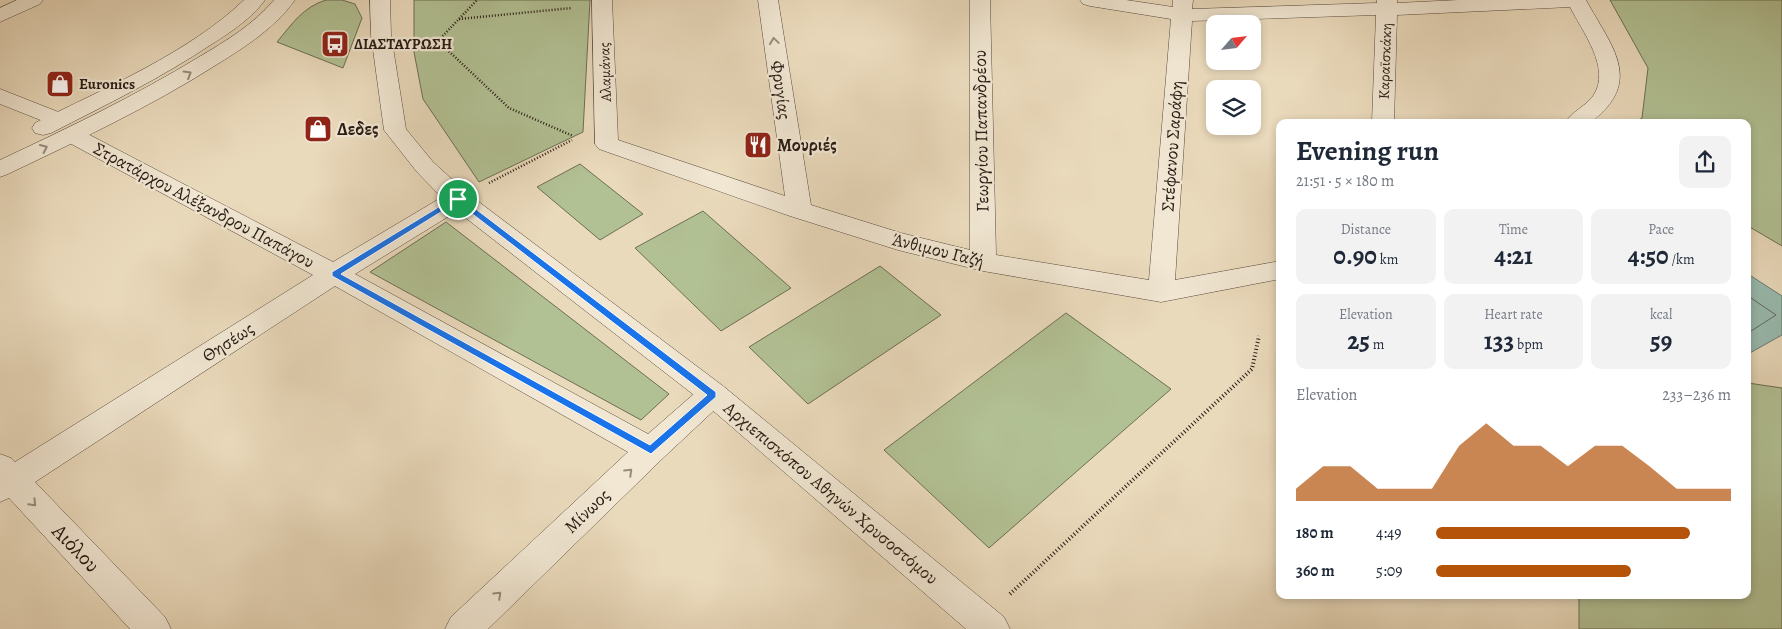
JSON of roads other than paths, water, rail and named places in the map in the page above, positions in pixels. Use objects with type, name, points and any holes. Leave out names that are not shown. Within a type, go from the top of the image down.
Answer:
[{"type":"street","points":[[0,16],[33,0]]},
{"type":"street","points":[[0,169],[132,83],[224,27],[255,0]]},
{"type":"street","name":"Φρυγίας","points":[[768,0],[799,210]]},
{"type":"street","name":"Γεωργίου Παπανδρέου","points":[[980,0],[983,262]]},
{"type":"street","points":[[1090,0],[1183,7],[1387,5],[1576,0],[1605,56],[1611,78],[1604,97],[1582,119]]},
{"type":"street","points":[[0,148],[137,103],[190,73],[240,40],[285,3]]},
{"type":"street","name":"Αρχιεπισκόπου Αθηνών Χρυσοστόμου","points":[[377,3],[395,130],[424,167],[458,199],[713,394],[987,625]]},
{"type":"street","name":"Αλαμάνας","points":[[602,3],[607,144]]},
{"type":"street","name":"Καραϊσκάκη","points":[[1383,119],[1387,5]]},
{"type":"street","name":"Στέφανου Σαράφη","points":[[1161,292],[1183,7]]},
{"type":"street","name":"Στρατάρχου Αλέξανδρου Παπάγου","points":[[0,96],[65,128],[334,274],[651,450]]},
{"type":"street","name":"Άνθιμου Γαζή","points":[[607,144],[799,210],[898,241],[983,262],[1161,292],[1276,271]]},
{"type":"street","name":"Θησέως","points":[[4,478],[458,199]]},
{"type":"street","name":"Μίνωος","points":[[463,629],[651,450],[713,394]]},
{"type":"street","name":"Αιόλου","points":[[4,478],[153,629]]},
{"type":"water","points":[[1751,276],[1782,296],[1782,335],[1751,352]]},
{"type":"place","name":"ΔΙΑΣΤΑΥΡΩΣΗ","points":[[335,44]]},
{"type":"place","name":"Euronics","points":[[60,84]]},
{"type":"place","name":"Δεδες","points":[[318,129]]},
{"type":"place","name":"Μουριές","points":[[758,145]]}]
